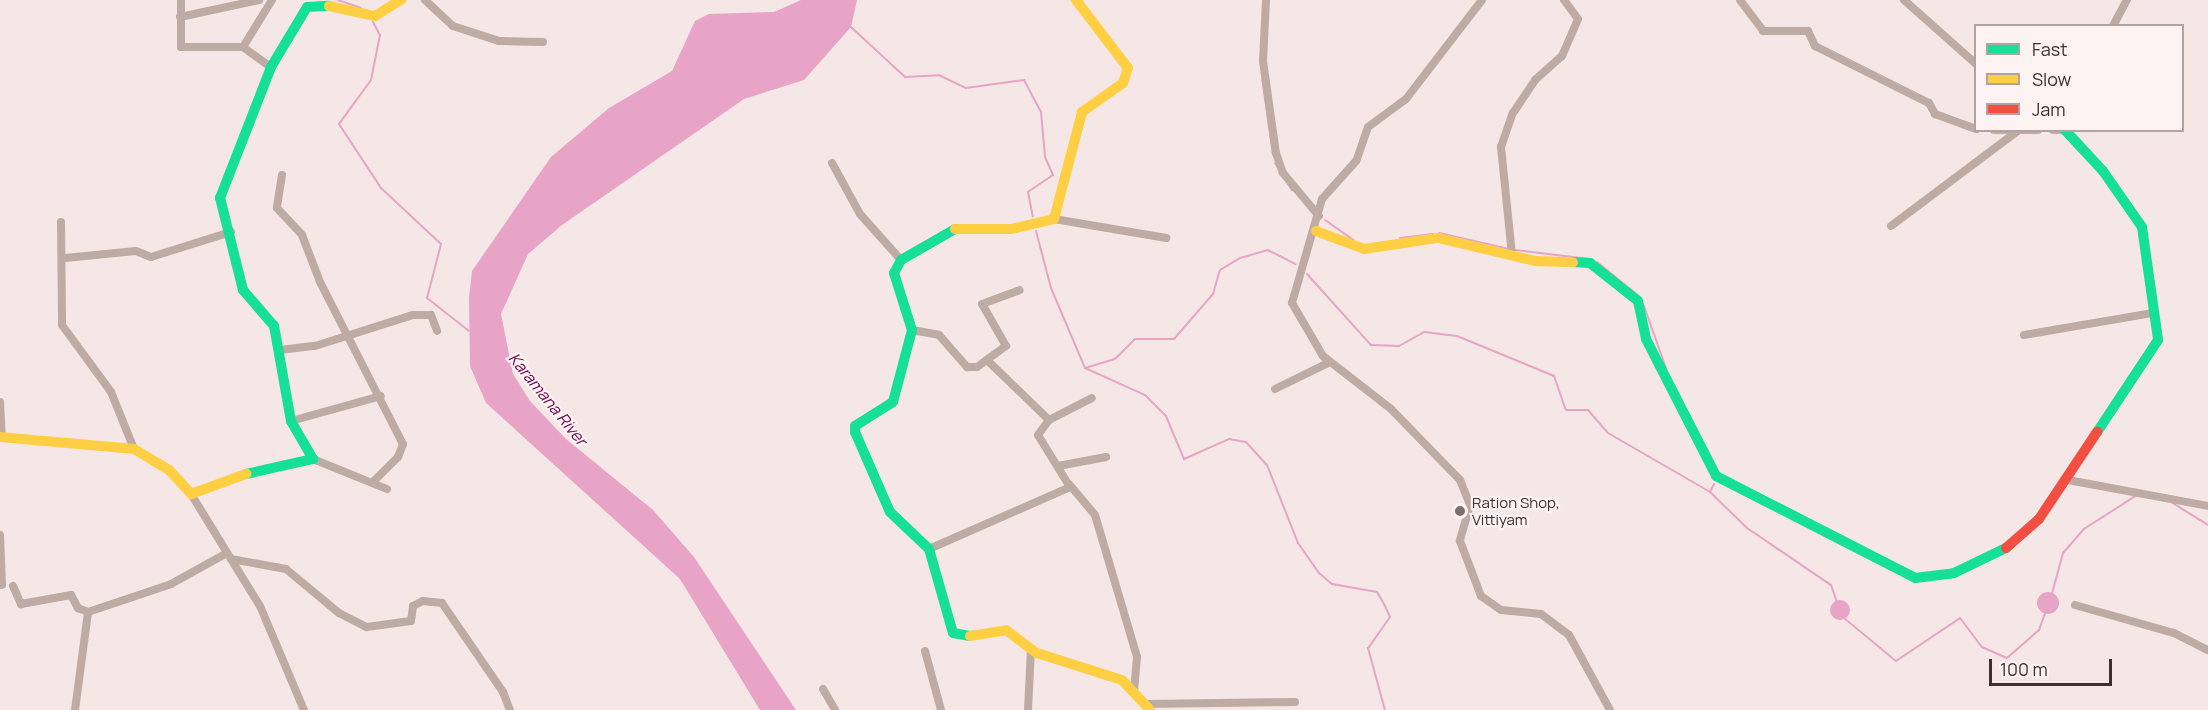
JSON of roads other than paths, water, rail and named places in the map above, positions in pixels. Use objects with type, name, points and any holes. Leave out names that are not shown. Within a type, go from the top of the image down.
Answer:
[{"type":"street","points":[[181,0],[181,47],[243,47],[271,67]]},
{"type":"street","points":[[180,16],[259,0]]},
{"type":"street","points":[[243,47],[272,0]]},
{"type":"street","points":[[313,459],[291,421],[274,326],[243,290],[231,232],[220,198],[271,67],[308,7],[319,4],[375,16],[402,0]]},
{"type":"street","points":[[425,0],[453,26],[499,41],[543,42]]},
{"type":"street","points":[[1054,219],[1082,112],[1124,83],[1128,68],[1076,0]]},
{"type":"street","points":[[1266,0],[1263,61],[1276,153],[1283,173],[1319,216]]},
{"type":"street","points":[[1482,0],[1406,99],[1368,127],[1356,161],[1322,199],[1316,231],[1292,303],[1330,362],[1390,410],[1460,480],[1470,504],[1460,541],[1481,596],[1501,610],[1541,614],[1569,635],[1610,710]]},
{"type":"street","points":[[1512,252],[1501,147],[1513,113],[1535,80],[1562,56],[1570,38],[1578,19],[1564,0]]},
{"type":"street","points":[[1740,0],[1763,31],[1808,31],[1815,46],[1929,103],[1935,114],[1974,128]]},
{"type":"street","points":[[1904,0],[1974,62]]},
{"type":"street","points":[[2114,24],[2127,0]]},
{"type":"street","points":[[1891,226],[2017,132]]},
{"type":"street","points":[[1316,231],[1364,249],[1438,238],[1512,252],[1590,263],[1612,276],[1638,301],[1646,339],[1716,476],[1915,578],[1954,573],[2005,549],[2039,519],[2068,480],[2086,442],[2150,359],[2157,340],[2142,227],[2103,171],[2067,132]]},
{"type":"street","points":[[832,164],[860,214],[901,260]]},
{"type":"street","points":[[282,175],[277,208],[302,235],[348,335],[381,396],[403,444],[398,457],[374,481]]},
{"type":"street","points":[[1166,238],[1054,219],[1011,229],[956,228],[901,260],[894,273],[912,330],[893,402],[855,426],[855,432],[890,512],[929,549],[953,633],[960,638],[1006,630],[1031,649],[1122,680],[1148,707],[1295,702]]},
{"type":"street","points":[[61,222],[65,258],[58,312],[62,325],[111,392],[134,449]]},
{"type":"street","points":[[65,258],[136,251],[151,257],[231,232]]},
{"type":"street","points":[[912,330],[939,335],[967,367],[988,361],[1006,346],[982,304],[1020,290]]},
{"type":"street","points":[[2024,335],[2153,313]]},
{"type":"street","points":[[280,350],[348,335],[413,315],[431,315],[437,331]]},
{"type":"street","points":[[988,361],[1049,420]]},
{"type":"street","points":[[1275,389],[1330,362]]},
{"type":"street","points":[[291,421],[381,396]]},
{"type":"street","points":[[1092,398],[1049,420],[1038,435],[1069,483],[1095,515],[1137,657],[1134,692]]},
{"type":"street","points":[[0,402],[1,437],[134,449],[169,470],[191,494],[282,649],[304,710]]},
{"type":"street","points":[[1058,466],[1106,457]]},
{"type":"street","points":[[191,494],[234,476],[274,472],[313,459],[374,481],[387,489]]},
{"type":"street","points":[[2068,480],[2208,506]]},
{"type":"street","points":[[929,549],[1065,492],[1069,483]]},
{"type":"street","points":[[0,535],[2,585]]},
{"type":"street","points":[[13,586],[21,604],[71,595],[78,608],[88,612],[171,584],[229,556],[286,569],[339,613],[367,627],[411,621],[413,606],[423,601],[442,603],[503,692],[510,710]]},
{"type":"street","points":[[2075,605],[2174,633],[2208,650]]},
{"type":"street","points":[[75,710],[88,612]]},
{"type":"street","points":[[1028,710],[1031,649]]},
{"type":"street","points":[[925,651],[941,710]]},
{"type":"street","points":[[823,689],[835,710]]},
{"type":"waterway","points":[[338,0],[361,8]]},
{"type":"waterway","points":[[373,22],[380,35],[371,80],[339,124],[381,188],[441,244],[427,298],[469,331]]},
{"type":"waterway","points":[[851,27],[905,77],[939,75],[966,88],[1024,80],[1041,112],[1045,157],[1053,175],[1028,192],[1033,217]]},
{"type":"waterway","points":[[1262,77],[1273,154]]},
{"type":"waterway","points":[[1275,163],[1292,190]]},
{"type":"waterway","points":[[1325,220],[1354,240]]},
{"type":"waterway","points":[[1036,231],[1051,288],[1085,368],[1115,359],[1135,339],[1174,339],[1213,294],[1220,270],[1240,258],[1268,250],[1296,264]]},
{"type":"waterway","points":[[1439,233],[1509,249]]},
{"type":"waterway","points":[[1400,238],[1433,234]]},
{"type":"waterway","points":[[1515,250],[1589,259]]},
{"type":"waterway","points":[[1597,262],[1639,296]]},
{"type":"waterway","points":[[1307,274],[1371,345],[1399,346],[1424,332],[1457,336],[1554,376],[1566,410],[1588,410],[1608,433],[1710,492],[1747,528],[1831,585],[1837,602]]},
{"type":"waterway","points":[[1644,306],[1666,368]]},
{"type":"waterway","points":[[1085,368],[1145,395],[1166,416],[1184,459],[1229,439],[1246,442],[1267,465],[1298,543],[1319,573],[1332,584],[1377,592],[1384,604],[1390,617],[1368,648],[1385,710]]},
{"type":"waterway","points":[[1710,492],[1714,484]]},
{"type":"waterway","points":[[2051,597],[2063,553],[2084,529],[2137,495]]},
{"type":"waterway","points":[[2171,502],[2208,525]]},
{"type":"waterway","points":[[1844,618],[1896,661],[1960,618],[1982,647],[2007,658],[2039,630],[2046,611]]},
{"type":"place","name":"Ration Shop, Vittiyam","points":[[1460,511]]},
{"type":"water label","name":"Karamana River","points":[[548,399]]}]
